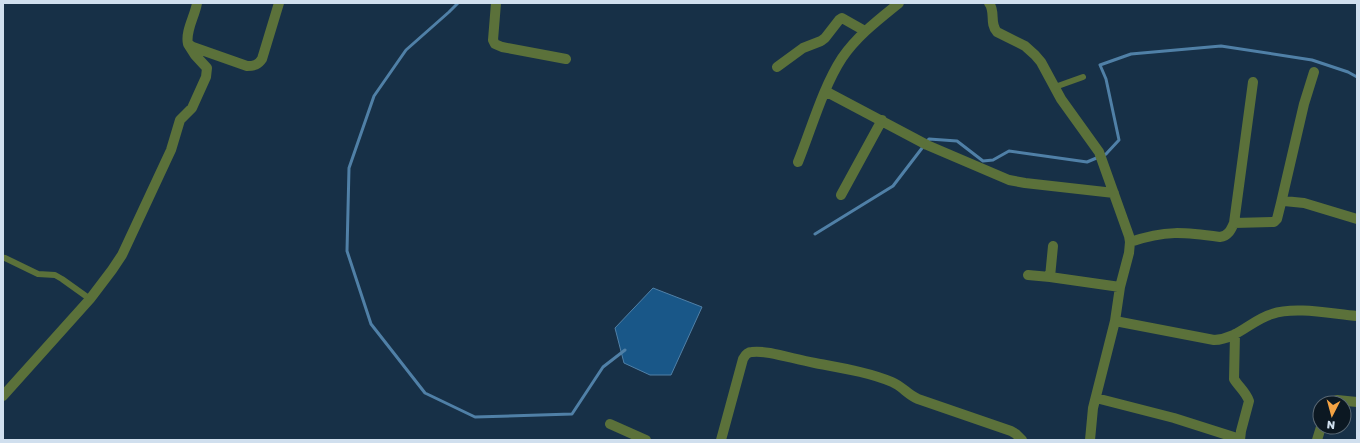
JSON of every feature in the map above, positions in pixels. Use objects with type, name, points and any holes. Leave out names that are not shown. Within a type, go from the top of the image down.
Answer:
[{"type":"street","points":[[3,396],[90,299],[122,255],[171,150],[180,120],[192,108],[207,72],[207,68],[195,55],[188,44],[187,39],[197,3]]},
{"type":"street","points":[[188,44],[247,66],[258,64],[262,59],[279,3]]},
{"type":"street","points":[[496,3],[493,40],[495,44],[502,47],[566,59]]},
{"type":"street","points":[[798,162],[825,91],[842,59],[865,31],[899,3]]},
{"type":"street","points":[[993,4],[994,28],[998,32],[1024,46],[1035,54],[1061,99],[1100,157],[1114,193],[1130,242],[1129,253],[1120,287],[1115,321],[1093,408],[1090,440]]},
{"type":"street","points":[[777,67],[803,48],[825,38],[842,18],[865,31]]},
{"type":"street","points":[[1234,223],[1274,222],[1277,219],[1304,104],[1314,72]]},
{"type":"street","points":[[1130,242],[1147,236],[1174,232],[1224,237],[1230,231],[1234,223],[1253,82]]},
{"type":"street","points":[[825,91],[924,143],[1009,180],[1114,193]]},
{"type":"street","points":[[841,195],[882,120]]},
{"type":"street","points":[[1281,203],[1291,200],[1357,219]]},
{"type":"street","points":[[1050,277],[1053,246]]},
{"type":"street","points":[[1028,275],[1120,287]]},
{"type":"street","points":[[1115,321],[1209,340],[1220,340],[1235,334],[1270,314],[1284,310],[1357,316]]},
{"type":"street","points":[[1096,398],[1174,418],[1240,440],[1249,401],[1248,397],[1234,379],[1235,334]]},
{"type":"street","points":[[721,440],[743,359],[750,352],[757,351],[843,368],[895,383],[912,397],[1011,431],[1022,440]]},
{"type":"street","points":[[610,424],[646,440]]},
{"type":"lane","points":[[1055,87],[1083,77]]},
{"type":"lane","points":[[5,258],[38,274],[54,275],[90,299]]},
{"type":"water","points":[[653,288],[702,307],[671,375],[650,375],[624,363],[615,328]]},
{"type":"waterway","points":[[458,3],[406,50],[374,96],[349,168],[347,251],[371,324],[425,393],[475,417],[572,414],[603,367],[625,350]]},
{"type":"waterway","points":[[815,234],[893,186],[929,139],[957,141],[983,161],[993,160],[1009,151],[1087,162],[1106,154],[1119,140],[1106,79],[1100,65],[1131,54],[1221,46],[1312,60],[1348,72],[1357,77]]}]
